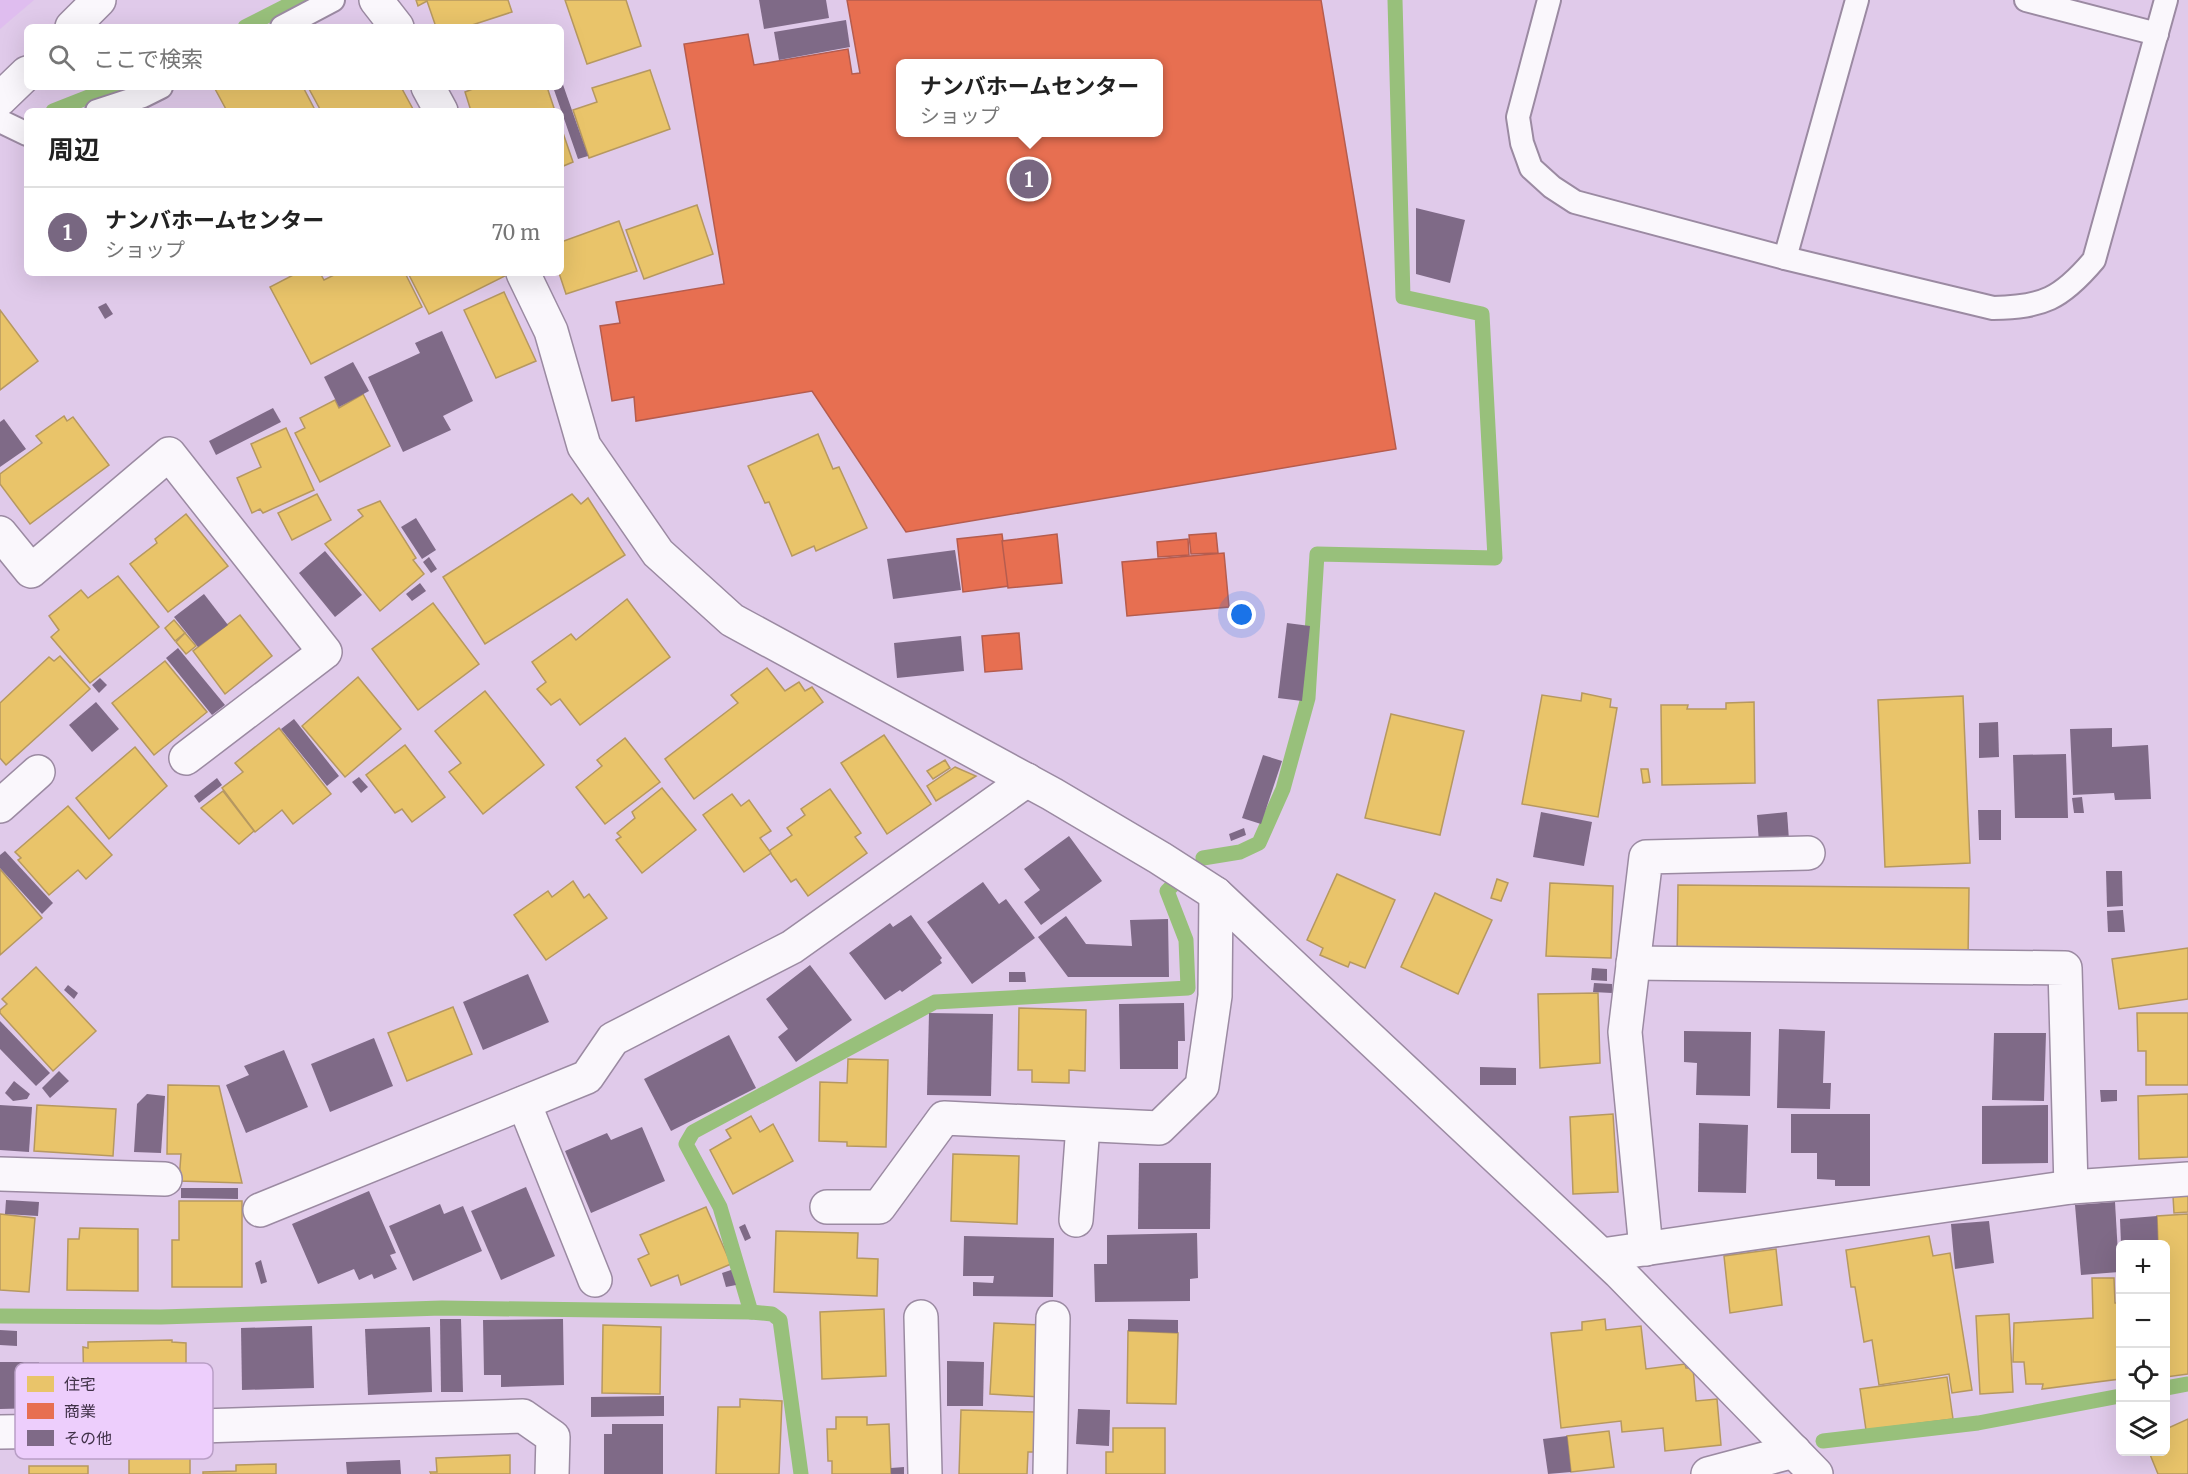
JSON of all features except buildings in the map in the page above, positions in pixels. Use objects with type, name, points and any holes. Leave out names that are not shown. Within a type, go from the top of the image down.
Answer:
[{"type":"main road","points":[[75,24],[99,0]]},
{"type":"main road","points":[[376,0],[395,24]]},
{"type":"main road","points":[[0,99],[24,76]]},
{"type":"main road","points":[[430,90],[439,108]]},
{"type":"main road","points":[[525,276],[551,331],[584,446],[658,553],[732,620],[1027,780],[1160,858],[1216,894],[1602,1256],[1805,1463]]},
{"type":"main road","points":[[0,533],[31,571],[169,454],[325,652],[186,758]]},
{"type":"main road","points":[[0,806],[38,772]]},
{"type":"main road","points":[[260,1210],[588,1077],[613,1039],[792,947],[1027,780]]},
{"type":"main road","points":[[1646,1249],[1625,1032],[1646,857],[1808,853]]},
{"type":"main road","points":[[827,1207],[879,1207],[944,1118],[1159,1128],[1202,1086],[1215,996],[1216,894]]},
{"type":"main road","points":[[1633,963],[2065,968],[2071,1186]]},
{"type":"main road","points":[[524,1104],[595,1280]]},
{"type":"main road","points":[[1076,1220],[1083,1125]]},
{"type":"main road","points":[[0,1173],[165,1179]]},
{"type":"main road","points":[[1602,1256],[2071,1186],[2188,1179]]},
{"type":"main road","points":[[921,1317],[925,1474]]},
{"type":"main road","points":[[1050,1474],[1053,1318]]},
{"type":"main road","points":[[213,1426],[523,1416],[553,1437],[552,1474]]},
{"type":"main road","points":[[0,1432],[15,1432]]},
{"type":"main road","points":[[1708,1474],[1805,1463]]},
{"type":"lane","points":[[288,24],[333,0]]},
{"type":"lane","points":[[1549,0],[1518,117],[1521,142],[1531,168],[1552,188],[1575,202],[1785,258],[1992,308],[2022,308],[2050,300],[2075,282],[2094,260],[2166,0]]},
{"type":"lane","points":[[1785,258],[1857,0]]},
{"type":"lane","points":[[2026,0],[2157,34]]},
{"type":"lane","points":[[107,108],[155,90]]},
{"type":"lane","points":[[0,121],[24,133]]},
{"type":"shaded area","points":[[0,0],[34,0],[0,29]]},
{"type":"waterway","points":[[251,24],[298,0]]},
{"type":"waterway","points":[[1203,858],[1240,852],[1259,843],[1283,789],[1308,698],[1317,554],[1495,558],[1482,314],[1403,297],[1395,0]]},
{"type":"waterway","points":[[61,108],[106,90]]},
{"type":"waterway","points":[[751,1312],[720,1207],[686,1144],[693,1132],[935,1002],[1188,988],[1186,940],[1167,891],[1173,885]]},
{"type":"waterway","points":[[0,1316],[161,1317],[442,1308],[772,1314],[780,1320],[801,1474]]},
{"type":"waterway","points":[[2170,1387],[2188,1384]]},
{"type":"waterway","points":[[1823,1441],[1978,1423],[2116,1397]]},
{"type":"place","name":"ナンバホームセンター","points":[[1029,179]]}]
